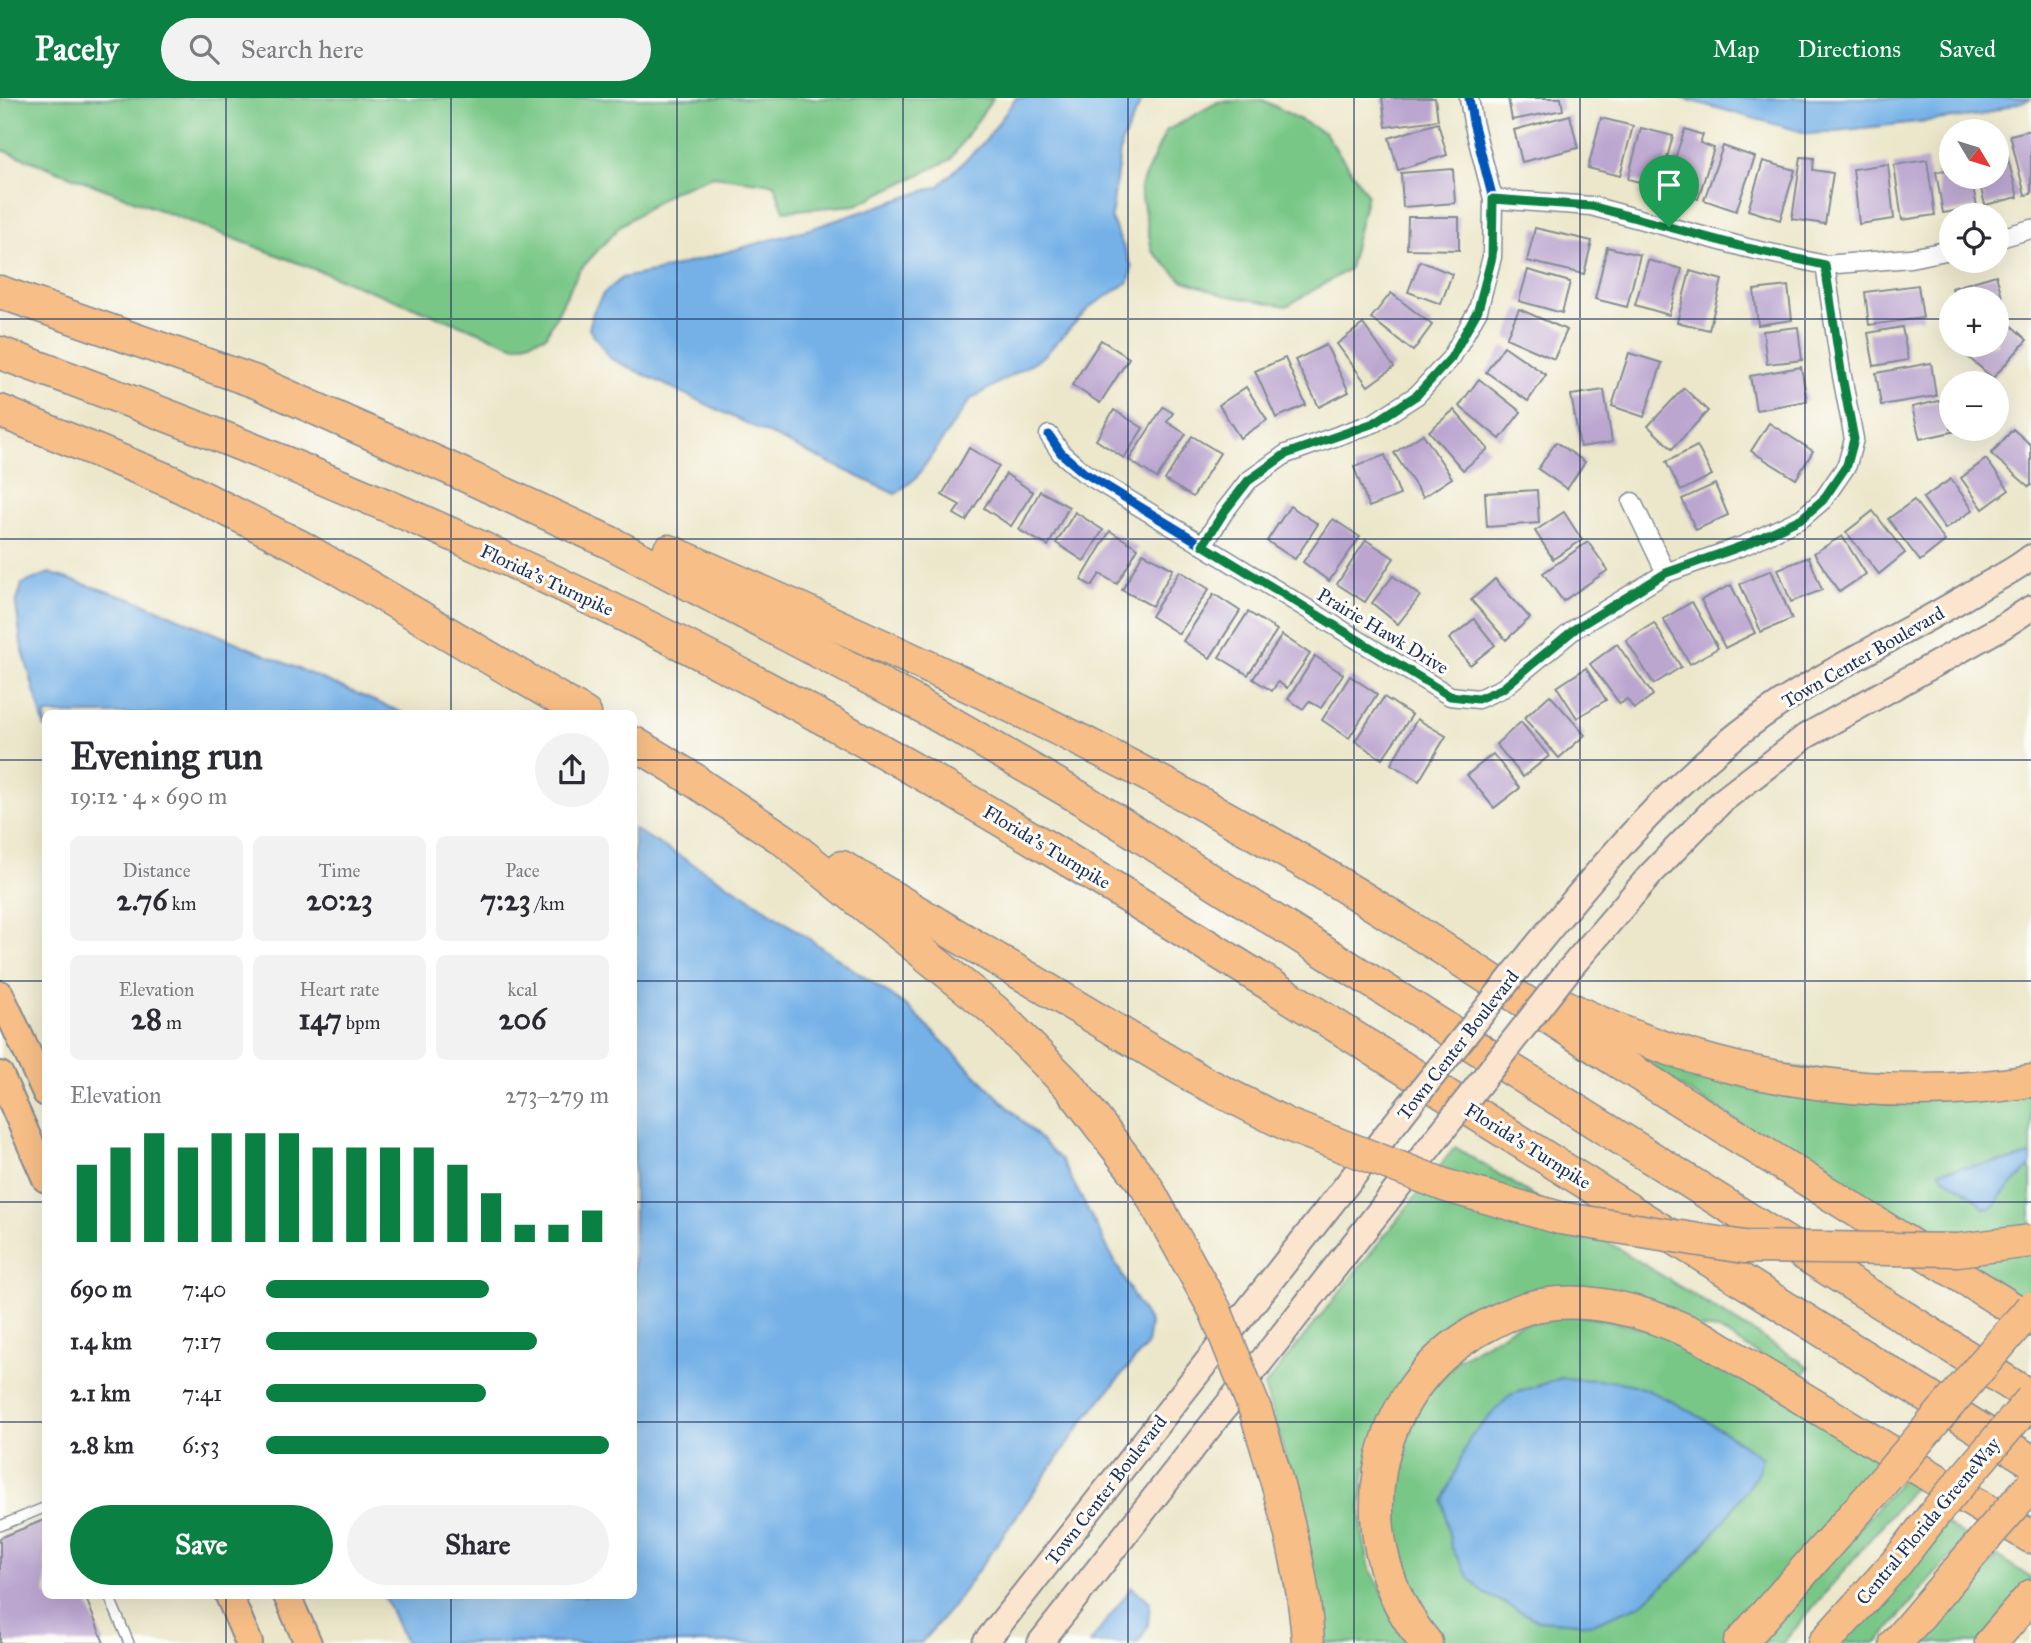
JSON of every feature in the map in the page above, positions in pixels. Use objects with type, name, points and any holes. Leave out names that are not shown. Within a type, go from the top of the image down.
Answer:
[{"type":"highway","points":[[0,292],[256,382],[630,533],[816,615],[1065,732],[1264,838],[2031,1320]]},
{"type":"highway","name":"Florida's Turnpike","points":[[0,352],[283,461],[582,595],[741,674],[1055,850],[2031,1461]]},
{"type":"highway","points":[[256,382],[609,542],[914,701],[1082,799],[2031,1398]]},
{"type":"highway","points":[[0,411],[172,482],[303,548],[578,710]]},
{"type":"highway","points":[[637,745],[1201,1081],[1288,1125],[1447,1186],[1560,1218],[1744,1247],[1958,1250],[2031,1241]]},
{"type":"highway","points":[[678,770],[784,841],[995,1011],[1071,1088],[1146,1186],[1215,1310],[1256,1412],[1284,1502],[1308,1637]]},
{"type":"highway","points":[[1407,926],[1583,1016],[1708,1061],[1778,1077],[1853,1086],[1932,1089],[2031,1081]]},
{"type":"highway","points":[[1426,1643],[1394,1595],[1381,1558],[1376,1518],[1378,1475],[1389,1435],[1408,1397],[1434,1362],[1466,1337],[1501,1318],[1541,1305],[1585,1303],[1622,1307],[1673,1323],[1705,1339],[2031,1537]]},
{"type":"highway","points":[[1740,1643],[1874,1492],[2031,1308]]},
{"type":"highway","name":"Central Florida GreeneWay","points":[[1824,1643],[1897,1562],[2031,1398]]},
{"type":"highway","points":[[1896,1643],[2031,1486]]},
{"type":"highway","points":[[1991,1643],[2031,1596]]},
{"type":"main road","name":"Town Center Boulevard","points":[[985,1643],[1532,951],[1616,849],[1677,785],[1741,732],[1801,690],[1928,620],[2031,557]]},
{"type":"main road","name":"Town Center Boulevard","points":[[1040,1643],[1567,972],[1651,874],[1723,801],[1806,736],[2002,627],[2031,608]]},
{"type":"main road","points":[[0,994],[42,1084]]},
{"type":"main road","points":[[0,1075],[42,1170]]},
{"type":"main road","points":[[230,1599],[249,1643]]},
{"type":"main road","points":[[288,1599],[307,1643]]},
{"type":"street","points":[[1203,545],[1248,481],[1286,454],[1374,423],[1417,395],[1451,358],[1478,310],[1492,257],[1493,199],[1469,98]]},
{"type":"street","points":[[1493,199],[1591,206],[1747,248],[1825,265],[1910,258],[1939,252]]},
{"type":"street","points":[[2009,235],[2031,229]]},
{"type":"street","name":"Prairie Hawk Drive","points":[[1049,435],[1061,453],[1083,472],[1450,696],[1478,699],[1503,688],[1576,628],[1666,573],[1745,545],[1802,518],[1823,500],[1847,465],[1854,439],[1825,265]]},
{"type":"street","points":[[1632,502],[1666,573]]},
{"type":"lane","points":[[0,1526],[42,1509]]},
{"type":"lane","points":[[110,1599],[129,1643]]},
{"type":"green space","points":[[0,98],[993,98],[950,160],[856,205],[784,211],[774,184],[713,176],[673,191],[620,226],[579,271],[546,336],[515,346],[0,149]]},
{"type":"green space","points":[[1263,100],[1325,133],[1367,194],[1349,269],[1287,306],[1224,295],[1182,280],[1152,251],[1140,187],[1166,131],[1218,102]]},
{"type":"green space","points":[[1609,1043],[1650,1052],[2031,1093],[2031,1155],[1945,1178],[1973,1196],[1983,1208],[1991,1208],[2031,1166],[2031,1291],[2023,1300],[1852,1189]]},
{"type":"green space","points":[[1455,1147],[1809,1367],[1800,1380],[1719,1330],[1490,1308],[1365,1469],[1361,1507],[1363,1536],[1370,1569],[1411,1643],[1322,1643],[1291,1482],[1264,1387]]},
{"type":"green space","points":[[1578,1315],[1676,1335],[1886,1459],[1735,1631],[1720,1643],[1444,1643],[1404,1587],[1388,1523],[1395,1454],[1418,1404],[1456,1361],[1515,1326],[1552,1317]],"holes":[[[1562,1378],[1725,1520],[1684,1567],[1640,1605],[1471,1437],[1510,1395]]]},
{"type":"green space","points":[[1907,1473],[1920,1480],[1783,1643],[1758,1643]]},
{"type":"green space","points":[[1935,1517],[1968,1538],[1877,1643],[1829,1643]]},
{"type":"green space","points":[[1997,1556],[2031,1578],[2031,1582],[1980,1643],[1924,1643]]},
{"type":"water","points":[[1016,98],[1146,98],[1142,100],[1121,144],[1111,218],[1132,267],[1129,282],[1090,307],[1044,356],[970,400],[916,478],[895,494],[611,359],[589,329],[593,312],[603,294],[622,278],[658,271],[813,228],[939,186],[986,140]]},
{"type":"water","points":[[1681,98],[2031,98],[1981,115],[1810,134]]},
{"type":"water","points":[[49,573],[141,602],[396,710],[42,710],[42,718],[21,643],[16,604],[22,584]]},
{"type":"water","points":[[637,831],[744,894],[908,1007],[1062,1161],[1150,1323],[1147,1345],[1088,1415],[953,1606],[921,1643],[405,1643],[385,1599],[637,1599]]},
{"type":"water","points":[[2031,1155],[2031,1166],[1991,1208],[1983,1208],[1973,1196],[1939,1171],[2012,1160]]},
{"type":"water","points":[[1562,1378],[1617,1382],[1649,1391],[1700,1417],[1762,1458],[1757,1474],[1725,1520],[1684,1567],[1640,1605],[1592,1624],[1537,1620],[1484,1593],[1470,1579],[1451,1547],[1443,1501],[1470,1437],[1510,1395]]},
{"type":"water","points":[[1132,1587],[1150,1602],[1148,1625],[1138,1643],[1090,1643]]},
{"type":"building","points":[[1382,98],[1435,98],[1438,120],[1386,127]]},
{"type":"building","points":[[1508,98],[1561,98],[1563,110],[1512,120]]},
{"type":"building","points":[[1570,115],[1578,148],[1522,162],[1514,130]]},
{"type":"building","points":[[1601,118],[1633,126],[1620,176],[1588,168]]},
{"type":"building","points":[[1438,123],[1447,155],[1398,170],[1389,138]]},
{"type":"building","points":[[1641,128],[1673,136],[1659,187],[1628,179]]},
{"type":"building","points":[[1685,129],[1703,135],[1700,143],[1714,148],[1698,199],[1665,188]]},
{"type":"building","points":[[2031,130],[2031,194],[2025,195],[2010,135]]},
{"type":"building","points":[[1723,146],[1755,157],[1736,211],[1704,200]]},
{"type":"building","points":[[1801,157],[1814,158],[1813,170],[1833,173],[1825,224],[1792,219]]},
{"type":"building","points":[[1927,160],[1935,215],[1902,220],[1894,165]]},
{"type":"building","points":[[1763,161],[1795,170],[1780,220],[1748,210]]},
{"type":"building","points":[[2009,163],[2018,197],[1984,203],[1981,189],[2009,189]]},
{"type":"building","points":[[1888,164],[1894,219],[1859,224],[1853,169]]},
{"type":"building","points":[[1453,169],[1455,203],[1403,207],[1401,173]]},
{"type":"building","points":[[1939,171],[1939,189],[1973,189],[1976,203],[1941,203],[1936,172]]},
{"type":"building","points":[[1408,217],[1459,217],[1459,250],[1407,249]]},
{"type":"building","points":[[1535,228],[1592,241],[1584,274],[1527,261]]},
{"type":"building","points":[[1607,247],[1640,255],[1627,307],[1595,299]]},
{"type":"building","points":[[1648,260],[1682,269],[1669,315],[1635,305]]},
{"type":"building","points":[[1420,261],[1452,274],[1441,304],[1408,292]]},
{"type":"building","points":[[1528,270],[1570,282],[1562,313],[1519,301]]},
{"type":"building","points":[[1690,271],[1722,280],[1709,330],[1677,322]]},
{"type":"building","points":[[1996,275],[1999,287],[1955,287]]},
{"type":"building","points":[[1918,285],[1923,318],[1869,325],[1865,292]]},
{"type":"building","points":[[1788,286],[1792,320],[1758,325],[1754,290]]},
{"type":"building","points":[[1391,293],[1432,325],[1413,351],[1371,318]]},
{"type":"building","points":[[1519,309],[1567,330],[1554,359],[1506,338]]},
{"type":"building","points":[[1363,324],[1394,367],[1368,386],[1337,344]]},
{"type":"building","points":[[2009,324],[2027,340],[1999,371],[1985,371],[1968,357],[2009,357]]},
{"type":"building","points":[[1798,327],[1802,360],[1767,364],[1763,331]]},
{"type":"building","points":[[1902,327],[1908,360],[1874,366],[1868,333]]},
{"type":"building","points":[[1101,340],[1129,358],[1100,403],[1072,385]]},
{"type":"building","points":[[1326,345],[1349,392],[1319,407],[1295,360]]},
{"type":"building","points":[[1504,346],[1546,375],[1528,401],[1486,372]]},
{"type":"building","points":[[1629,353],[1662,363],[1644,417],[1612,406]]},
{"type":"building","points":[[1285,358],[1306,405],[1276,418],[1255,371]]},
{"type":"building","points":[[1931,363],[1936,396],[1881,405],[1876,373]]},
{"type":"building","points":[[1801,367],[1807,401],[1756,410],[1750,376]]},
{"type":"building","points":[[1479,379],[1521,412],[1500,439],[1459,406]]},
{"type":"building","points":[[1246,387],[1267,420],[1240,438],[1219,405]]},
{"type":"building","points":[[1684,388],[1708,411],[1672,449],[1648,426]]},
{"type":"building","points":[[1604,390],[1612,442],[1580,447],[1571,395]]},
{"type":"building","points":[[1939,401],[1939,435],[1920,439],[1912,407]]},
{"type":"building","points":[[1163,407],[1173,413],[1167,422],[1186,434],[1157,478],[1129,460]]},
{"type":"building","points":[[1114,410],[1143,428],[1124,458],[1096,440]]},
{"type":"building","points":[[1454,410],[1488,449],[1463,470],[1429,431]]},
{"type":"building","points":[[1769,423],[1813,451],[1796,479],[1751,451]]},
{"type":"building","points":[[2013,429],[2031,445],[2029,487],[1991,454],[2002,441],[2009,441],[2009,434]]},
{"type":"building","points":[[1423,434],[1452,478],[1423,497],[1394,453]]},
{"type":"building","points":[[1192,436],[1220,453],[1193,497],[1165,480]]},
{"type":"building","points":[[1556,442],[1585,462],[1567,489],[1538,469]]},
{"type":"building","points":[[1697,446],[1712,475],[1681,491],[1666,462]]},
{"type":"building","points":[[969,448],[999,466],[966,521],[954,514],[960,505],[942,495]]},
{"type":"building","points":[[1385,455],[1400,495],[1369,507],[1354,467]]},
{"type":"building","points":[[1986,459],[2009,490],[1983,509],[1961,478]]},
{"type":"building","points":[[1006,474],[1033,492],[1011,526],[984,508]]},
{"type":"building","points":[[1951,479],[1973,510],[1945,529],[1923,498]]},
{"type":"building","points":[[1715,484],[1728,515],[1696,530],[1682,499]]},
{"type":"building","points":[[1537,490],[1539,523],[1487,527],[1485,493]]},
{"type":"building","points":[[1040,491],[1069,507],[1048,546],[1019,530]]},
{"type":"building","points":[[1914,500],[1945,541],[1920,561],[1888,519]]},
{"type":"building","points":[[1290,506],[1318,524],[1295,559],[1267,541]]},
{"type":"building","points":[[1873,511],[1905,553],[1879,574],[1846,532]]},
{"type":"building","points":[[1075,512],[1103,530],[1084,561],[1056,543]]},
{"type":"building","points":[[1564,512],[1582,540],[1553,559],[1535,531]]},
{"type":"building","points":[[1333,519],[1360,537],[1329,581],[1303,562]]},
{"type":"building","points":[[1110,531],[1138,548],[1117,584],[1100,574],[1092,586],[1081,580]]},
{"type":"building","points":[[1842,536],[1866,574],[1839,592],[1814,553]]},
{"type":"building","points":[[1366,540],[1394,558],[1365,602],[1337,584]]},
{"type":"building","points":[[1588,542],[1608,570],[1563,601],[1543,573]]},
{"type":"building","points":[[1143,553],[1173,569],[1152,606],[1122,590]]},
{"type":"building","points":[[1809,557],[1822,590],[1791,602],[1778,569]]},
{"type":"building","points":[[1771,570],[1792,619],[1761,632],[1740,584]]},
{"type":"building","points":[[1180,571],[1209,589],[1179,634],[1151,616]]},
{"type":"building","points":[[1393,576],[1420,596],[1398,624],[1372,603]]},
{"type":"building","points":[[1495,579],[1530,618],[1506,640],[1471,600]]},
{"type":"building","points":[[1731,585],[1755,633],[1725,648],[1701,600]]},
{"type":"building","points":[[1214,594],[1240,611],[1210,658],[1183,641]]},
{"type":"building","points":[[1692,602],[1718,648],[1690,664],[1663,619]]},
{"type":"building","points":[[1248,612],[1277,630],[1248,675],[1219,657]]},
{"type":"building","points":[[1474,619],[1495,645],[1470,665],[1449,639]]},
{"type":"building","points":[[1654,623],[1681,667],[1654,684],[1626,640]]},
{"type":"building","points":[[1282,635],[1310,654],[1287,688],[1278,682],[1272,691],[1253,679]]},
{"type":"building","points":[[1617,644],[1653,695],[1634,709],[1627,699],[1620,704],[1590,664]]},
{"type":"building","points":[[1315,656],[1343,674],[1321,708],[1309,701],[1303,709],[1288,699]]},
{"type":"building","points":[[1586,668],[1606,700],[1577,718],[1557,687]]},
{"type":"building","points":[[1350,676],[1377,694],[1349,738],[1322,720]]},
{"type":"building","points":[[1550,695],[1585,735],[1559,758],[1524,718]]},
{"type":"building","points":[[1384,697],[1412,715],[1382,759],[1355,741]]},
{"type":"building","points":[[1417,719],[1446,736],[1419,781],[1391,764]]},
{"type":"building","points":[[1521,722],[1549,756],[1523,777],[1496,744]]},
{"type":"building","points":[[1493,754],[1520,788],[1494,808],[1467,775]]},
{"type":"building","points":[[42,1521],[42,1599],[86,1599],[104,1643],[0,1643],[0,1538]]},
{"type":"cycle path","points":[[1203,545],[1248,481],[1286,454],[1374,423],[1417,395],[1451,358],[1478,310],[1492,257],[1493,199],[1469,98]]},
{"type":"cycle path","points":[[1049,435],[1061,453],[1083,472],[1450,696],[1478,699],[1503,688],[1576,628],[1666,573],[1745,545],[1802,518],[1823,500],[1847,465],[1854,439],[1825,265]]},
{"type":"route","points":[[1493,199],[1591,206],[1669,227],[1825,265],[1854,439],[1847,465],[1823,500],[1802,518],[1745,545],[1666,573],[1576,628],[1503,688],[1478,699],[1450,696],[1203,545],[1248,481],[1286,454],[1374,423],[1417,395],[1451,358],[1478,310],[1492,257],[1493,199]]}]
